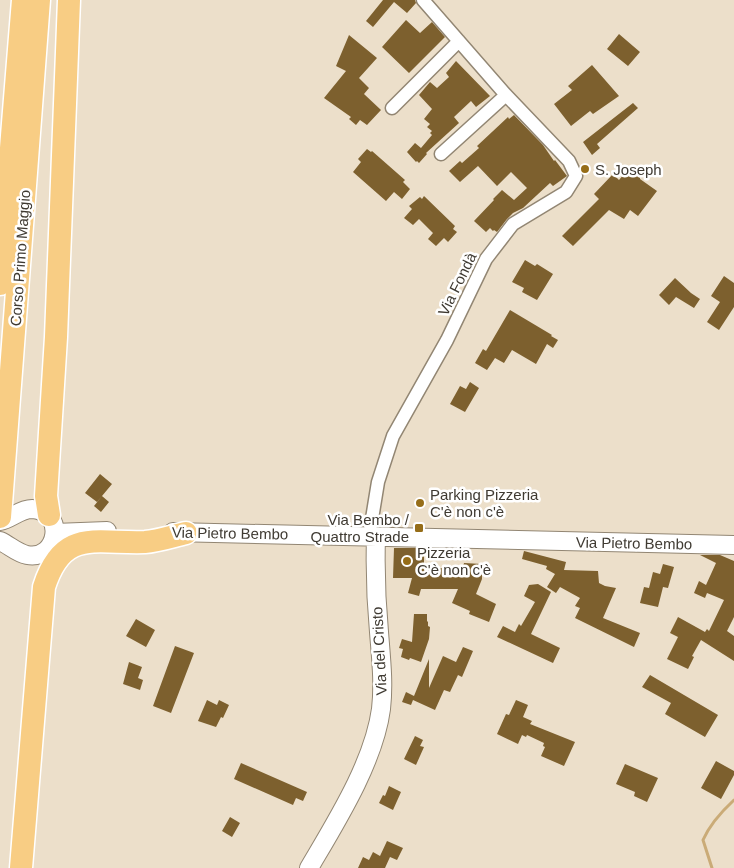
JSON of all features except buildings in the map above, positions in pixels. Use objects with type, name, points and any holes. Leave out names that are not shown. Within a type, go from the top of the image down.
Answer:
[{"type":"highway","name":"Corso Primo Maggio","points":[[0,517],[22,0]]},
{"type":"highway","name":"Corso Primo Maggio","points":[[0,284],[14,219],[39,0]]},
{"type":"highway","points":[[52,524],[46,496],[56,337],[69,0]]},
{"type":"highway","points":[[21,868],[44,586],[53,564],[63,552],[81,542],[146,542],[186,533]]},
{"type":"highway","points":[[43,552],[40,560],[40,570],[44,586]]},
{"type":"main road","name":"Via Pietro Bembo","points":[[0,521],[30,509],[43,511],[52,524],[108,531],[734,545]]},
{"type":"main road","points":[[0,541],[28,556],[43,552],[52,543],[52,524]]},
{"type":"main road","name":"Via del Cristo","points":[[309,868],[333,827],[364,765],[373,741],[381,710],[382,680],[373,537]]},
{"type":"street","name":"Via Fondà","points":[[373,537],[378,482],[393,436],[448,340],[486,259],[513,224],[566,192],[576,176],[576,172],[569,161],[506,94],[423,0]]},
{"type":"street","points":[[392,108],[459,41]]},
{"type":"street","points":[[441,154],[506,94]]},
{"type":"waterway","points":[[712,868],[703,840],[716,819],[734,800]]},
{"type":"place","name":"S. Joseph","points":[[585,169]]},
{"type":"place","name":"Parking Pizzeria C'è non c'è","points":[[420,503]]},
{"type":"place","name":"Via Bembo / Quattro Strade","points":[[419,528]]},
{"type":"place","name":"Pizzeria C'è non c'è","points":[[407,561]]}]
